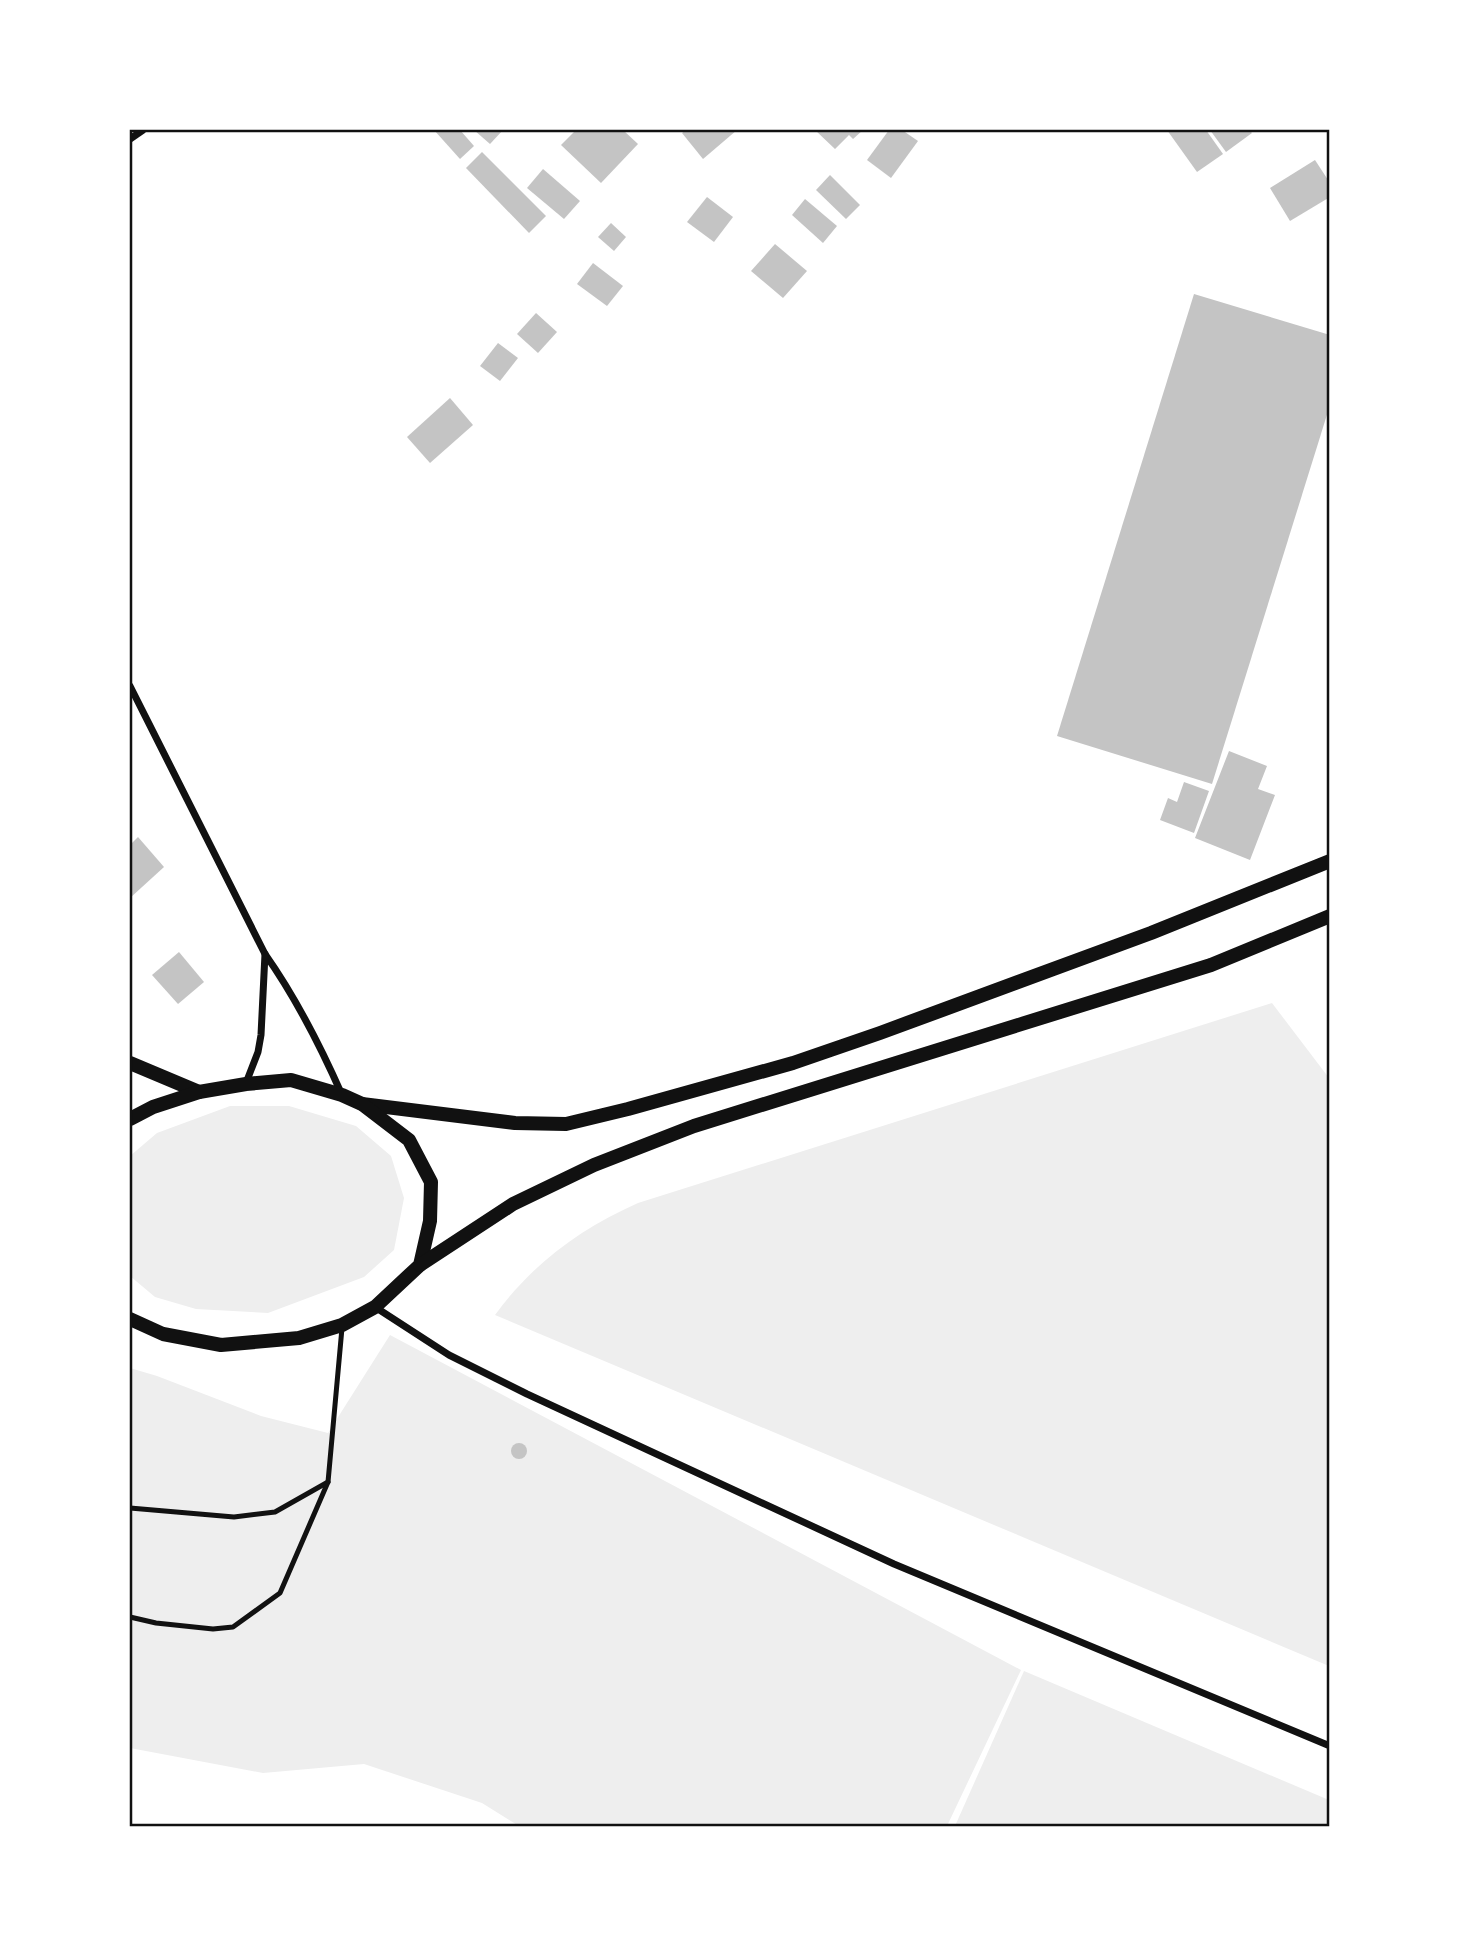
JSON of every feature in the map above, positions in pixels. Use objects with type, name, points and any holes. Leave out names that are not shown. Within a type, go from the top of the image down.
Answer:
[{"type":"main road","points":[[362,1104],[515,1123],[566,1124],[628,1109],[793,1063],[880,1033],[1151,933],[1329,861]]},
{"type":"main road","points":[[130,1319],[163,1334],[221,1345],[299,1338],[342,1325],[374,1307],[420,1265],[513,1204],[594,1165],[694,1126],[1211,965],[1329,916]]},
{"type":"main road","points":[[130,1063],[199,1091]]},
{"type":"main road","points":[[130,1119],[153,1107],[199,1091],[291,1080],[342,1095],[362,1104],[409,1140],[431,1182],[430,1221],[420,1265]]},
{"type":"street","points":[[130,139],[143,130]]},
{"type":"street","points":[[130,686],[265,954],[283,979],[314,1034],[342,1095]]},
{"type":"street","points":[[246,1084],[258,1052],[261,1035],[265,954]]},
{"type":"street","points":[[374,1307],[449,1355],[516,1389],[894,1564],[1329,1746]]},
{"type":"lane","points":[[130,1617],[156,1623],[213,1629],[233,1627],[280,1593],[328,1482],[342,1325]]},
{"type":"lane","points":[[130,1508],[234,1517],[275,1512],[328,1482]]},
{"type":"shaded area","points":[[1272,1003],[1329,1078],[1329,1666],[495,1315],[525,1279],[559,1249],[597,1224],[638,1203]]},
{"type":"shaded area","points":[[230,1106],[289,1106],[356,1126],[391,1156],[404,1198],[394,1250],[364,1277],[268,1313],[196,1309],[155,1297],[130,1276],[130,1156],[157,1133]]},
{"type":"shaded area","points":[[390,1335],[1021,1670],[947,1826],[519,1826],[482,1803],[364,1764],[263,1773],[130,1748],[130,1368],[261,1416],[328,1433]]},
{"type":"shaded area","points":[[1024,1671],[1329,1800],[1329,1826],[955,1826]]},
{"type":"building","points":[[434,130],[460,130],[474,146],[460,159]]},
{"type":"building","points":[[474,130],[503,130],[490,144]]},
{"type":"building","points":[[576,130],[623,130],[638,144],[601,183],[561,145]]},
{"type":"building","points":[[686,130],[737,130],[703,159],[682,133]]},
{"type":"building","points":[[815,130],[863,130],[853,139],[849,135],[835,149]]},
{"type":"building","points":[[889,130],[902,130],[918,141],[891,178],[867,160]]},
{"type":"building","points":[[1167,130],[1206,130],[1223,154],[1197,172]]},
{"type":"building","points":[[1210,130],[1249,130],[1252,133],[1226,152]]},
{"type":"building","points":[[482,152],[546,216],[529,233],[466,168]]},
{"type":"building","points":[[1315,160],[1330,183],[1330,197],[1290,221],[1270,188]]},
{"type":"building","points":[[543,169],[580,201],[564,219],[527,188]]},
{"type":"building","points":[[830,175],[860,205],[846,219],[816,190]]},
{"type":"building","points":[[707,197],[733,217],[714,242],[687,222]]},
{"type":"building","points":[[805,199],[837,226],[823,243],[792,215]]},
{"type":"building","points":[[611,223],[626,237],[614,251],[598,237]]},
{"type":"building","points":[[775,244],[807,271],[783,298],[751,271]]},
{"type":"building","points":[[593,263],[623,286],[607,306],[577,284]]},
{"type":"building","points":[[1194,294],[1330,335],[1330,405],[1212,784],[1057,736]]},
{"type":"building","points":[[536,313],[557,332],[538,353],[517,334]]},
{"type":"building","points":[[498,343],[518,358],[500,381],[480,366]]},
{"type":"building","points":[[450,398],[473,425],[430,463],[407,437]]},
{"type":"building","points":[[1229,751],[1267,766],[1258,789],[1275,795],[1250,860],[1195,838]]},
{"type":"building","points":[[1184,782],[1209,791],[1194,833],[1160,820],[1168,798],[1177,802]]},
{"type":"building","points":[[138,837],[164,867],[130,898],[130,845]]},
{"type":"building","points":[[179,952],[204,982],[178,1004],[152,975]]},
{"type":"building","points":[[519,1443],[525,1445],[525,1457],[519,1459],[513,1457],[511,1451],[513,1445]]}]
